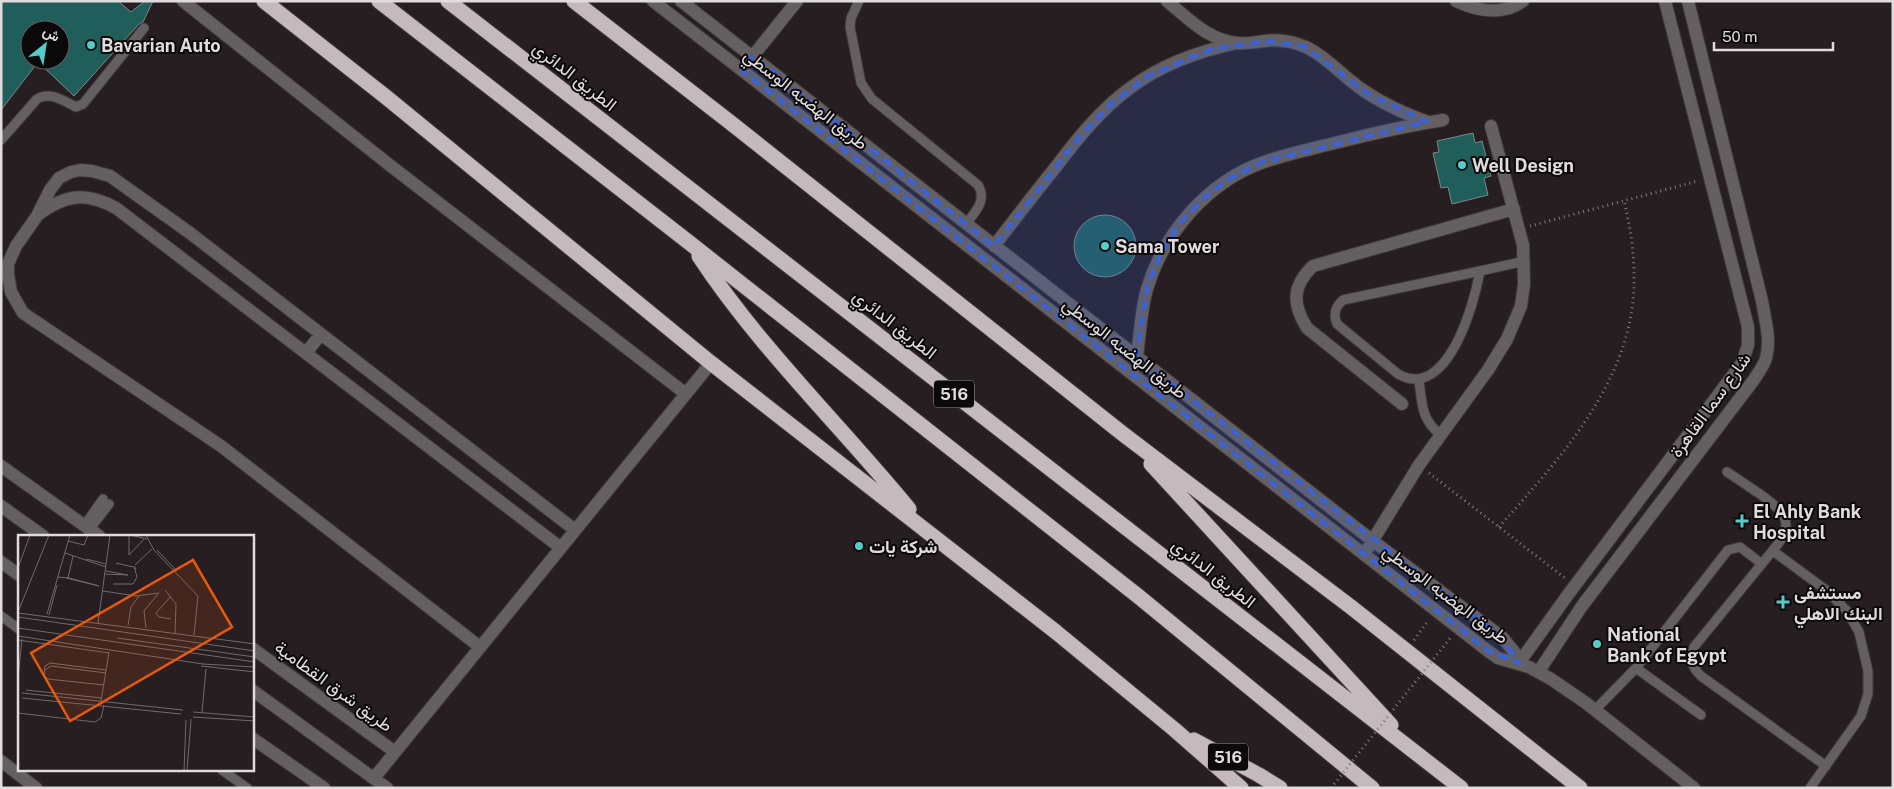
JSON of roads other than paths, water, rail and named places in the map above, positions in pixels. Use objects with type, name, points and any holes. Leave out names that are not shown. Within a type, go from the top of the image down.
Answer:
[{"type":"highway","name":"516","points":[[264,1],[394,103],[712,363],[1056,632],[1175,730],[1240,787]]},
{"type":"highway","name":"516","points":[[379,1],[1138,596],[1372,788]]},
{"type":"highway","name":"الطريق الدائري","points":[[448,1],[1460,788]]},
{"type":"highway","name":"516","points":[[574,1],[732,123],[1123,434],[1407,651],[1580,788]]},
{"type":"highway","name":"516","points":[[691,244],[722,291],[754,330],[867,458],[928,531]]},
{"type":"highway","name":"516","points":[[1123,434],[1421,757]]},
{"type":"highway","name":"516","points":[[1175,730],[1232,759],[1280,788]]},
{"type":"street","points":[[183,1],[387,163],[686,394]]},
{"type":"street","name":"طريق الهضبه الوسطي","points":[[653,1],[1488,651],[1498,658],[1519,663]]},
{"type":"street","name":"طريق الهضبه الوسطي","points":[[681,1],[1373,541],[1502,637],[1515,654],[1519,663]]},
{"type":"street","points":[[742,70],[797,1]]},
{"type":"street","points":[[1167,1],[1204,31],[1220,39],[1237,43]]},
{"type":"street","points":[[1456,1],[1470,8],[1487,11],[1516,6],[1523,1]]},
{"type":"street","name":"شارع سما القاهرة","points":[[1519,663],[1742,363],[1748,346],[1748,327],[1665,1]]},
{"type":"street","name":"شارع سما القاهرة","points":[[1539,671],[1582,606],[1753,381],[1765,362],[1767,328],[1762,301],[1688,1]]},
{"type":"street","points":[[994,246],[1079,137],[1112,103],[1130,88],[1170,64],[1214,48],[1266,40],[1285,41],[1304,46],[1321,55],[1369,94],[1388,106],[1428,122]]},
{"type":"street","points":[[1137,357],[1147,289],[1160,256],[1179,225],[1203,199],[1232,178],[1263,162],[1376,133],[1443,120]]},
{"type":"street","points":[[1364,555],[1419,465],[1488,370],[1507,339],[1520,306],[1525,262],[1520,229],[1491,126]]},
{"type":"street","points":[[480,648],[221,446],[23,313],[11,292],[8,264],[16,246],[37,216],[50,190],[59,178],[80,170],[102,173],[110,176],[150,203],[575,530]]},
{"type":"street","points":[[37,216],[60,200],[84,198],[106,203],[136,222],[561,548]]},
{"type":"street","points":[[136,222],[150,203]]},
{"type":"street","points":[[1402,404],[1307,328],[1299,316],[1296,303],[1297,289],[1303,276],[1313,266],[1514,209]]},
{"type":"street","points":[[1049,311],[1060,297]]},
{"type":"street","points":[[306,352],[321,334]]},
{"type":"street","points":[[374,778],[712,363]]},
{"type":"street","points":[[1736,370],[1753,381]]},
{"type":"street","points":[[453,466],[467,448]]},
{"type":"street","points":[[1,466],[91,530]]},
{"type":"street","points":[[1,506],[42,535]]},
{"type":"street","points":[[1,562],[18,574]]},
{"type":"street","points":[[1571,591],[1582,606]]},
{"type":"street","name":"طريق شرق القطامية","points":[[254,649],[395,752]]},
{"type":"street","points":[[1519,663],[1539,671],[1595,710],[1694,788]]},
{"type":"street","points":[[254,691],[387,788]]},
{"type":"street","points":[[254,739],[324,788]]},
{"type":"street","points":[[1,761],[36,788]]},
{"type":"lane","points":[[859,1],[854,10],[850,27],[861,83],[872,99],[978,185],[982,193],[981,203],[966,224]]},
{"type":"lane","points":[[1,140],[37,99],[43,96],[51,96],[76,107],[83,104],[144,28]]},
{"type":"lane","points":[[1480,271],[1471,311],[1457,341],[1438,370],[1429,377],[1419,380],[1408,380],[1398,374],[1338,324],[1335,319],[1336,308],[1343,300],[1349,298],[1480,271],[1525,262]]},
{"type":"lane","points":[[1419,380],[1427,422],[1441,435]]},
{"type":"lane","points":[[1727,472],[1783,513],[1786,526],[1785,532],[1762,564],[1694,648],[1692,663],[1697,672],[1826,766]]},
{"type":"lane","points":[[91,530],[106,502]]},
{"type":"lane","points":[[1595,710],[1636,668],[1728,550],[1740,547],[1762,564]]},
{"type":"lane","points":[[1772,551],[1837,600],[1855,623],[1863,642],[1869,683],[1866,705],[1861,716],[1810,788]]},
{"type":"lane","points":[[1,616],[18,628]]},
{"type":"lane","points":[[1636,668],[1701,715]]},
{"type":"lane","points":[[225,772],[247,788]]},
{"type":"place","name":"Bavarian Auto","points":[[91,45]]},
{"type":"place","name":"Well Design","points":[[1462,165]]},
{"type":"place","name":"Sama Tower","points":[[1105,246]]},
{"type":"place","name":"El Ahly Bank Hospital","points":[[1742,521]]},
{"type":"place","name":"شركة يات","points":[[859,546]]},
{"type":"place","name":"مستشفى البنك الاهلي","points":[[1783,602]]},
{"type":"place","name":"National Bank of Egypt","points":[[1597,644]]}]
